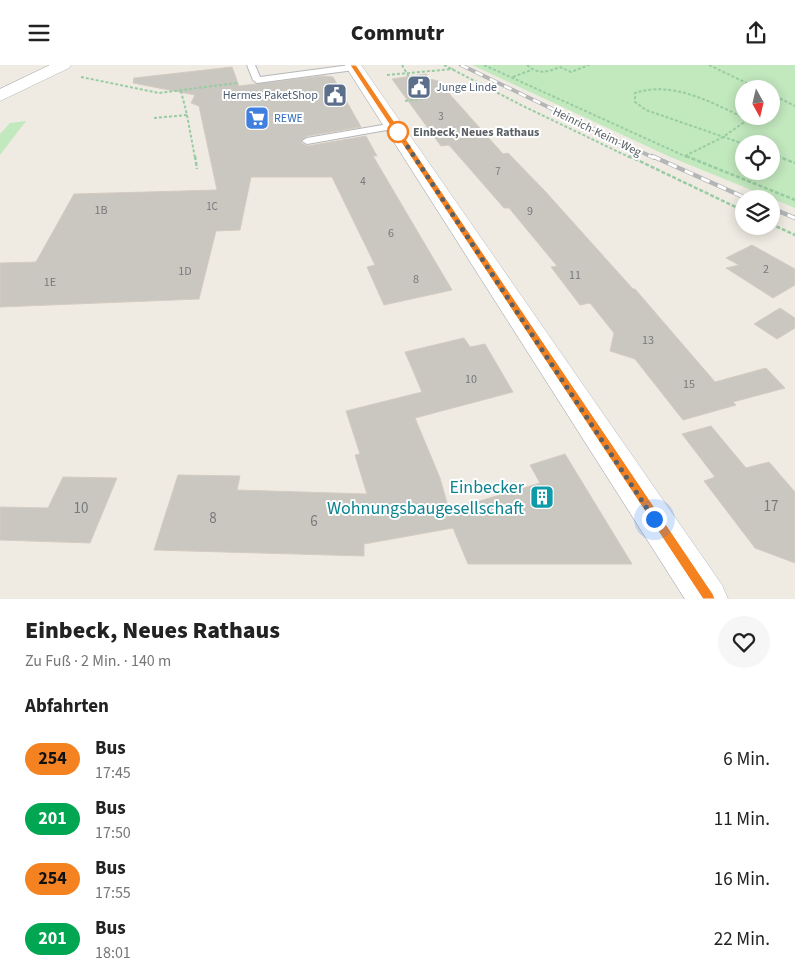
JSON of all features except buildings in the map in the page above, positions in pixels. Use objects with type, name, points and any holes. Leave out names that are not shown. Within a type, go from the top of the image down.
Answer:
[{"type":"street","points":[[0,96],[58,68]]},
{"type":"street","points":[[356,70],[708,599]]},
{"type":"lane","points":[[251,65],[258,80],[356,70]]},
{"type":"lane","points":[[306,141],[394,126]]},
{"type":"path","points":[[402,65],[409,77]]},
{"type":"path","name":"Heinrich-Keim-Weg","points":[[444,65],[522,106],[735,207]]},
{"type":"path","points":[[484,65],[685,156],[795,200]]},
{"type":"path","points":[[527,65],[531,70]]},
{"type":"path","points":[[512,77],[531,70],[543,73],[560,67],[571,72],[589,65]]},
{"type":"path","points":[[709,65],[740,80]]},
{"type":"path","points":[[58,68],[159,93],[258,80]]},
{"type":"path","points":[[356,70],[407,73],[454,69]]},
{"type":"path","points":[[735,114],[676,91],[645,89],[635,93],[635,102],[646,110],[735,141]]},
{"type":"path","points":[[181,91],[197,169]]},
{"type":"path","points":[[780,99],[795,106]]},
{"type":"path","points":[[154,118],[187,115]]},
{"type":"path","points":[[685,156],[723,137],[741,125]]},
{"type":"path","points":[[780,157],[795,163]]},
{"type":"path","points":[[780,228],[795,235]]},
{"type":"green space","points":[[472,65],[795,65],[795,208],[780,202],[780,190],[751,190],[668,156]]},
{"type":"green space","points":[[26,121],[0,155],[0,134],[10,123]]},
{"type":"railway","points":[[461,65],[654,158]]},
{"type":"railway","points":[[652,156],[735,193]]},
{"type":"railway","points":[[780,212],[795,218]]},
{"type":"bus line","name":"254","points":[[353,65],[381,104],[708,599]]},
{"type":"place","name":"Junge Linde","points":[[419,87]]},
{"type":"place","name":"Hermes PaketShop","points":[[335,95]]},
{"type":"place","name":"REWE","points":[[257,118]]},
{"type":"place","name":"Einbeck, Neues Rathaus","points":[[398,132]]},
{"type":"place","name":"Einbecker Wohnungsbaugesellschaft","points":[[542,497]]},
{"type":"route","points":[[398,132],[654,519]]}]
